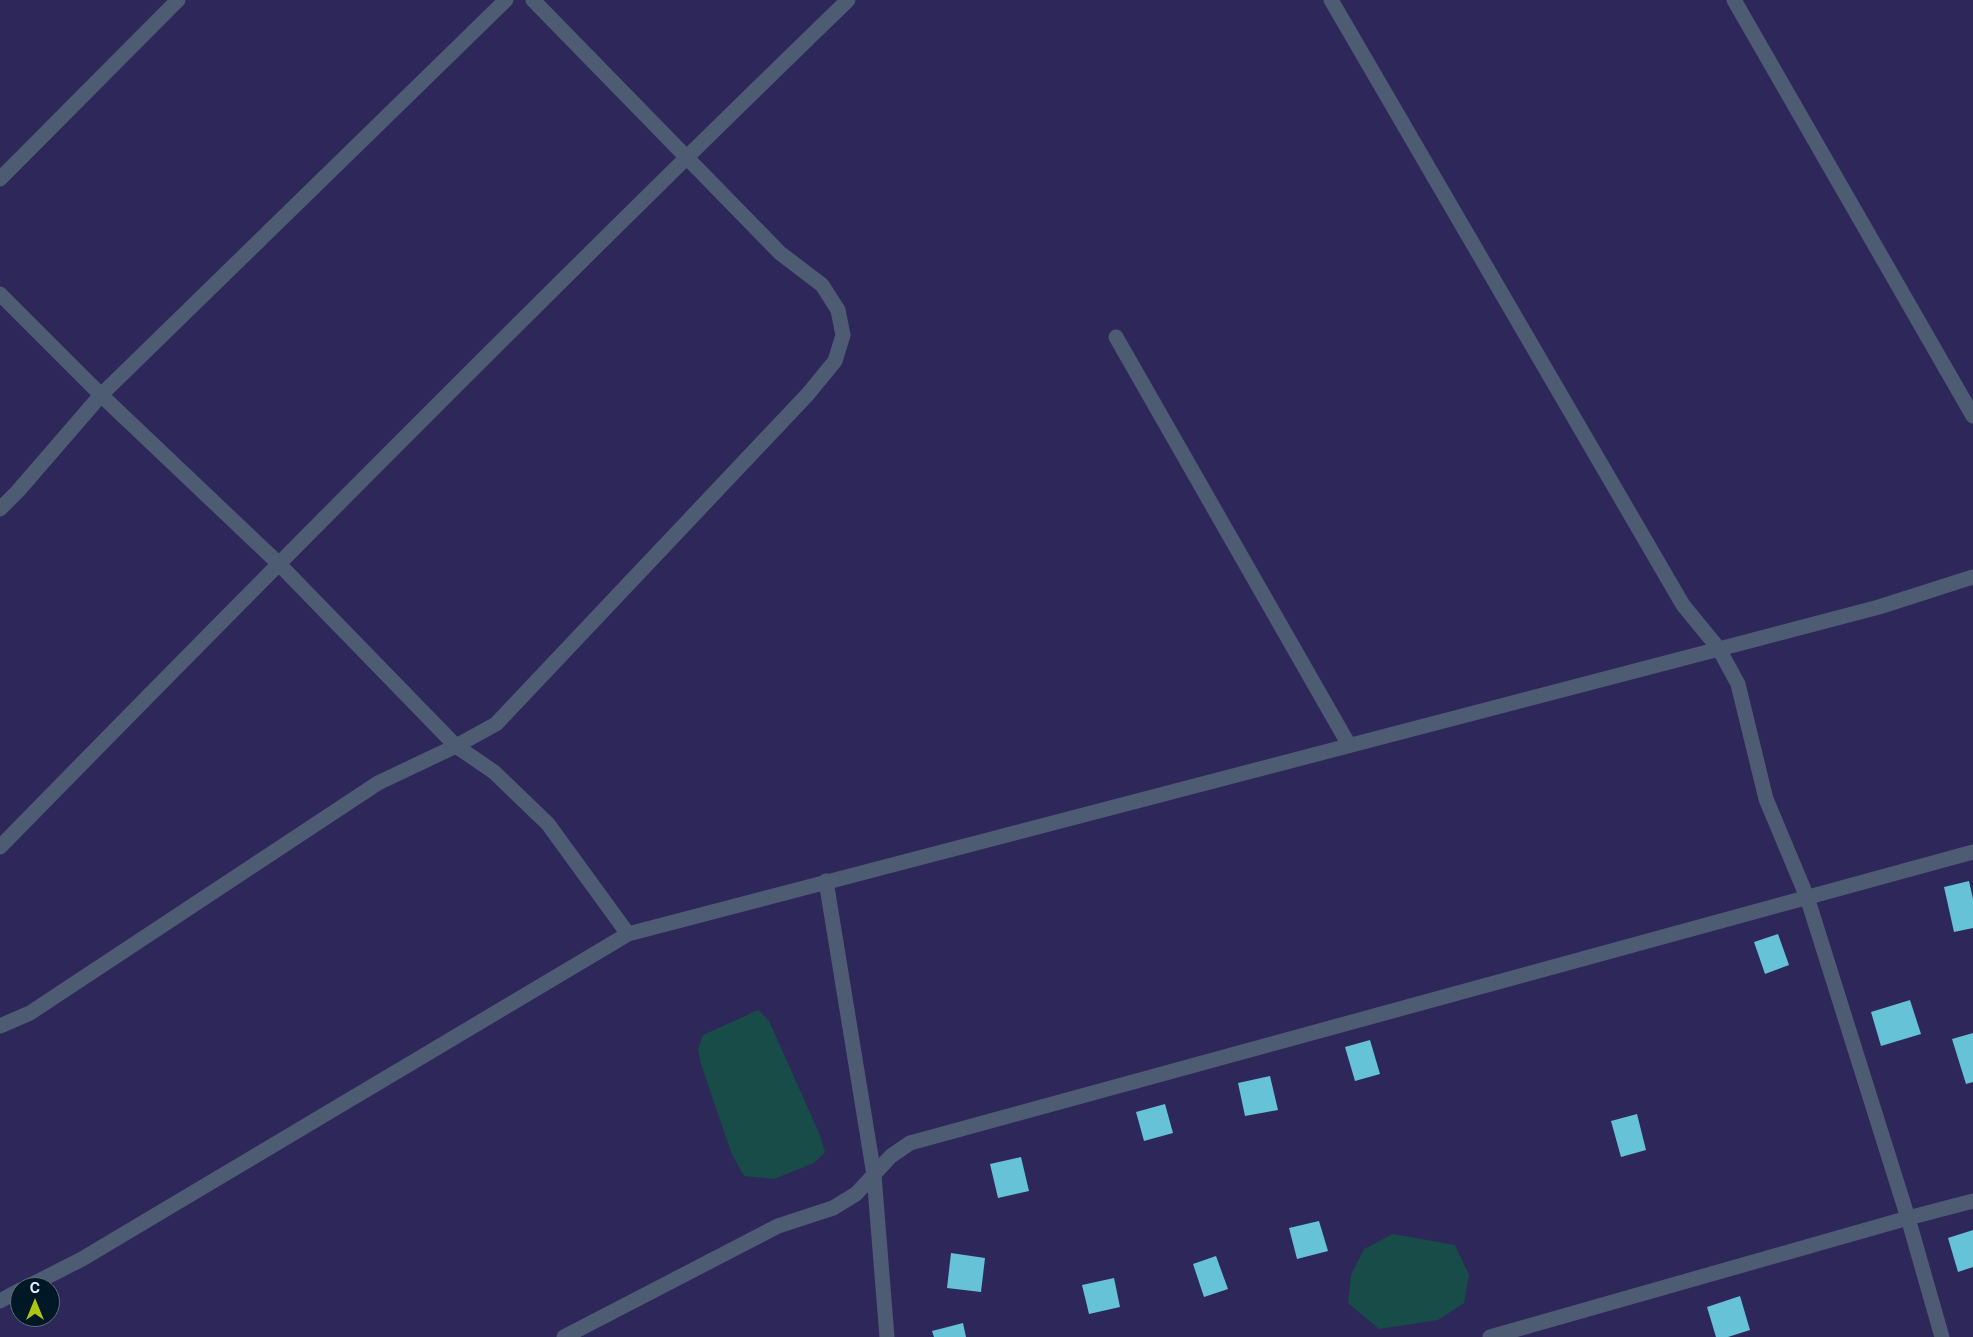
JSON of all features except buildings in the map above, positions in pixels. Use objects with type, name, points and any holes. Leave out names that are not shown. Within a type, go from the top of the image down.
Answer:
[{"type":"street","points":[[0,179],[178,0]]},
{"type":"street","points":[[0,509],[18,491],[101,395],[506,0]]},
{"type":"street","points":[[0,1026],[30,1013],[378,783],[456,746],[496,724],[808,394],[835,361],[843,335],[838,310],[822,285],[780,253],[533,0]]},
{"type":"street","points":[[0,847],[278,563],[686,156],[848,0]]},
{"type":"street","points":[[1331,0],[1683,605],[1719,649],[1738,684],[1766,799],[1806,896],[1908,1218],[1942,1337]]},
{"type":"street","points":[[1734,0],[1973,416]]},
{"type":"street","points":[[0,294],[101,395],[278,563],[456,746],[494,772],[548,824],[628,934]]},
{"type":"street","points":[[1116,337],[1349,745]]},
{"type":"street","points":[[47,1277],[82,1259],[628,934],[1879,607],[1973,577]]},
{"type":"street","points":[[564,1337],[778,1226],[833,1208],[856,1194],[891,1156],[910,1142],[1806,896],[1973,852]]},
{"type":"street","points":[[826,881],[874,1175],[888,1337]]},
{"type":"street","points":[[1490,1337],[1973,1201]]},
{"type":"shaded area","points":[[0,0],[1973,0],[1973,1337],[0,1337]]},
{"type":"shaded area","points":[[758,1010],[769,1021],[820,1135],[825,1152],[814,1163],[774,1179],[744,1176],[731,1152],[698,1050],[703,1035]]},
{"type":"shaded area","points":[[1393,1234],[1455,1245],[1469,1275],[1464,1303],[1438,1320],[1379,1329],[1348,1303],[1351,1275],[1364,1249]]}]
